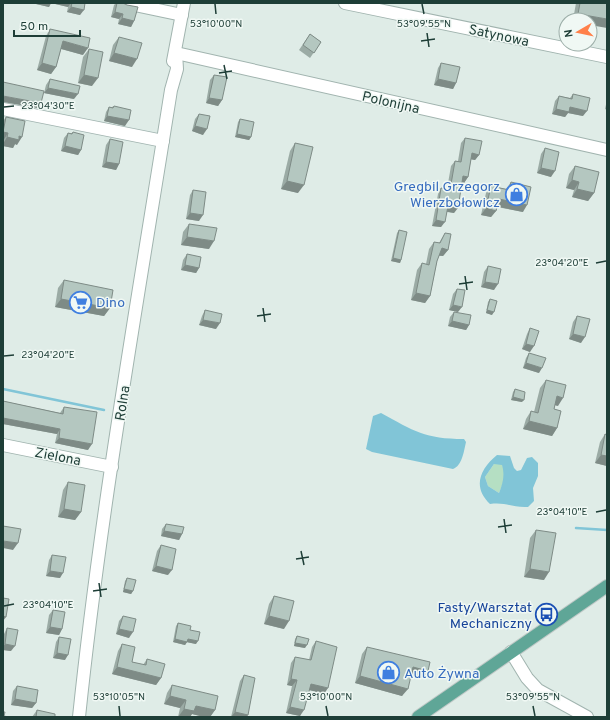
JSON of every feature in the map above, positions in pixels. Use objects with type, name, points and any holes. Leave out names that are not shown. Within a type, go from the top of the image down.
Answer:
[{"type":"main road","points":[[418,717],[607,586]]},
{"type":"street","points":[[125,3],[183,9]]},
{"type":"street","name":"Satynowa","points":[[345,3],[607,57]]},
{"type":"street","name":"Rolna","points":[[79,717],[94,592],[112,467],[171,90],[177,69],[176,53],[183,9]]},
{"type":"street","name":"Polonijna","points":[[176,53],[607,150]]},
{"type":"street","points":[[3,109],[163,141]]},
{"type":"street","name":"Zielona","points":[[3,445],[112,467]]},
{"type":"street","points":[[511,652],[526,678],[538,690],[587,717]]},
{"type":"green space","points":[[494,464],[502,464],[505,473],[504,481],[499,493],[488,486],[485,477]]},
{"type":"water","points":[[381,413],[402,425],[429,436],[464,439],[466,442],[459,465],[453,469],[372,452],[366,449],[373,416]]},
{"type":"water","points":[[497,455],[510,456],[514,468],[517,471],[521,470],[527,458],[532,457],[538,463],[538,476],[533,488],[534,501],[528,507],[490,504],[484,498],[481,491],[480,478],[491,460]],"holes":[[[494,464],[502,465],[503,479],[499,493],[488,486],[485,477]]]},
{"type":"building","points":[[72,3],[85,3],[84,10],[71,7]]},
{"type":"building","points":[[117,3],[138,7],[134,21],[122,18],[123,14],[115,12]]},
{"type":"building","points":[[580,3],[607,3],[607,19],[598,17],[598,12],[578,12]]},
{"type":"building","points":[[50,29],[90,38],[88,48],[63,41],[56,67],[42,63]]},
{"type":"building","points":[[310,34],[321,42],[314,53],[303,45]]},
{"type":"building","points":[[119,37],[142,43],[137,59],[114,53]]},
{"type":"building","points":[[89,49],[103,52],[98,78],[84,75]]},
{"type":"building","points":[[441,63],[460,67],[456,83],[438,79]]},
{"type":"building","points":[[214,75],[227,77],[222,100],[209,98]]},
{"type":"building","points":[[50,79],[80,86],[78,94],[48,88]]},
{"type":"building","points":[[3,82],[44,91],[41,103],[3,96]]},
{"type":"building","points":[[573,94],[590,98],[587,111],[570,107],[569,112],[556,109],[559,96],[572,99]]},
{"type":"building","points":[[114,106],[131,110],[129,120],[107,116],[109,107],[113,108]]},
{"type":"building","points":[[199,114],[210,116],[207,129],[195,126]]},
{"type":"building","points":[[6,117],[25,121],[22,137],[19,136],[19,140],[7,137],[8,133],[3,132]]},
{"type":"building","points":[[240,119],[254,122],[251,137],[237,134]]},
{"type":"building","points":[[73,132],[84,135],[81,150],[65,146],[68,133],[72,134]]},
{"type":"building","points":[[465,138],[482,141],[479,155],[472,153],[468,177],[463,176],[458,208],[448,206],[445,222],[436,220],[441,188],[450,190],[455,161],[461,162]]},
{"type":"building","points":[[110,139],[123,142],[119,164],[106,162]]},
{"type":"building","points":[[295,143],[313,147],[304,185],[287,181]]},
{"type":"building","points":[[545,148],[559,152],[555,171],[541,168]]},
{"type":"building","points":[[575,166],[599,172],[594,193],[577,189],[579,182],[572,180]]},
{"type":"building","points":[[511,182],[531,187],[527,205],[499,199],[496,211],[486,208],[491,186],[509,190]]},
{"type":"building","points":[[193,190],[206,192],[203,215],[190,213]]},
{"type":"building","points":[[189,224],[217,228],[214,241],[187,237]]},
{"type":"building","points":[[399,230],[407,232],[401,260],[393,258]]},
{"type":"building","points":[[445,233],[451,234],[448,250],[442,248],[437,261],[430,296],[416,293],[422,263],[429,265],[434,242],[440,243]]},
{"type":"building","points":[[187,254],[201,257],[199,268],[185,265]]},
{"type":"building","points":[[488,266],[501,269],[498,284],[485,282]]},
{"type":"building","points":[[64,280],[113,290],[110,308],[61,299]]},
{"type":"building","points":[[457,289],[465,290],[462,307],[453,305]]},
{"type":"building","points":[[490,299],[497,301],[494,312],[487,310]]},
{"type":"building","points":[[205,310],[222,314],[220,323],[203,320]]},
{"type":"building","points":[[454,312],[471,315],[469,325],[452,321]]},
{"type":"building","points":[[577,316],[590,319],[585,337],[573,334]]},
{"type":"building","points":[[530,328],[539,331],[534,346],[526,344]]},
{"type":"building","points":[[529,353],[546,358],[542,368],[526,363]]},
{"type":"building","points":[[546,380],[566,385],[563,398],[557,396],[554,409],[561,411],[557,428],[529,421],[531,411],[538,413]]},
{"type":"building","points":[[515,389],[525,392],[524,400],[513,397]]},
{"type":"building","points":[[3,401],[63,414],[64,407],[97,412],[92,444],[59,438],[60,429],[3,418]]},
{"type":"building","points":[[605,434],[607,435],[607,456],[601,455]]},
{"type":"building","points":[[68,482],[85,485],[81,512],[64,509]]},
{"type":"building","points":[[166,524],[184,527],[182,534],[164,531]]},
{"type":"building","points":[[3,526],[21,529],[18,543],[3,541]]},
{"type":"building","points":[[536,530],[556,533],[549,572],[530,569]]},
{"type":"building","points":[[161,545],[176,549],[172,570],[156,566]]},
{"type":"building","points":[[52,555],[66,557],[63,573],[50,571]]},
{"type":"building","points":[[127,578],[136,580],[133,591],[124,589]]},
{"type":"building","points":[[274,596],[294,601],[289,621],[269,616]]},
{"type":"building","points":[[3,598],[9,599],[6,617],[3,616]]},
{"type":"building","points":[[53,610],[65,612],[62,629],[50,627]]},
{"type":"building","points":[[123,616],[136,619],[133,632],[119,629]]},
{"type":"building","points":[[178,623],[191,626],[190,630],[200,632],[198,641],[188,639],[187,642],[175,639]]},
{"type":"building","points":[[7,628],[18,630],[15,646],[5,644]]},
{"type":"building","points":[[297,636],[309,639],[307,645],[295,643]]},
{"type":"building","points":[[59,637],[71,639],[68,655],[57,653]]},
{"type":"building","points":[[316,641],[337,647],[328,688],[311,684],[304,710],[290,707],[297,680],[291,679],[295,657],[311,660]]},
{"type":"building","points":[[122,644],[135,647],[132,662],[146,665],[147,659],[165,664],[161,678],[117,667]]},
{"type":"building","points":[[367,647],[430,662],[428,671],[413,667],[408,689],[360,676]]},
{"type":"building","points":[[244,675],[255,678],[248,715],[235,712]]},
{"type":"building","points":[[172,685],[218,696],[215,710],[196,706],[194,711],[184,709],[186,700],[170,696]]},
{"type":"building","points":[[17,686],[38,690],[36,703],[15,699]]},
{"type":"building","points":[[37,710],[55,714],[55,717],[36,717]]},
{"type":"waterway","points":[[3,389],[104,410]]},
{"type":"waterway","points":[[576,528],[607,530]]},
{"type":"place","name":"Gregbil Grzegorz Wierzbołowicz","points":[[516,194]]},
{"type":"place","name":"Dino","points":[[81,302]]},
{"type":"place","name":"Fasty/Warsztat Mechaniczny","points":[[547,615]]},
{"type":"place","name":"Auto Żywna","points":[[388,673]]}]
